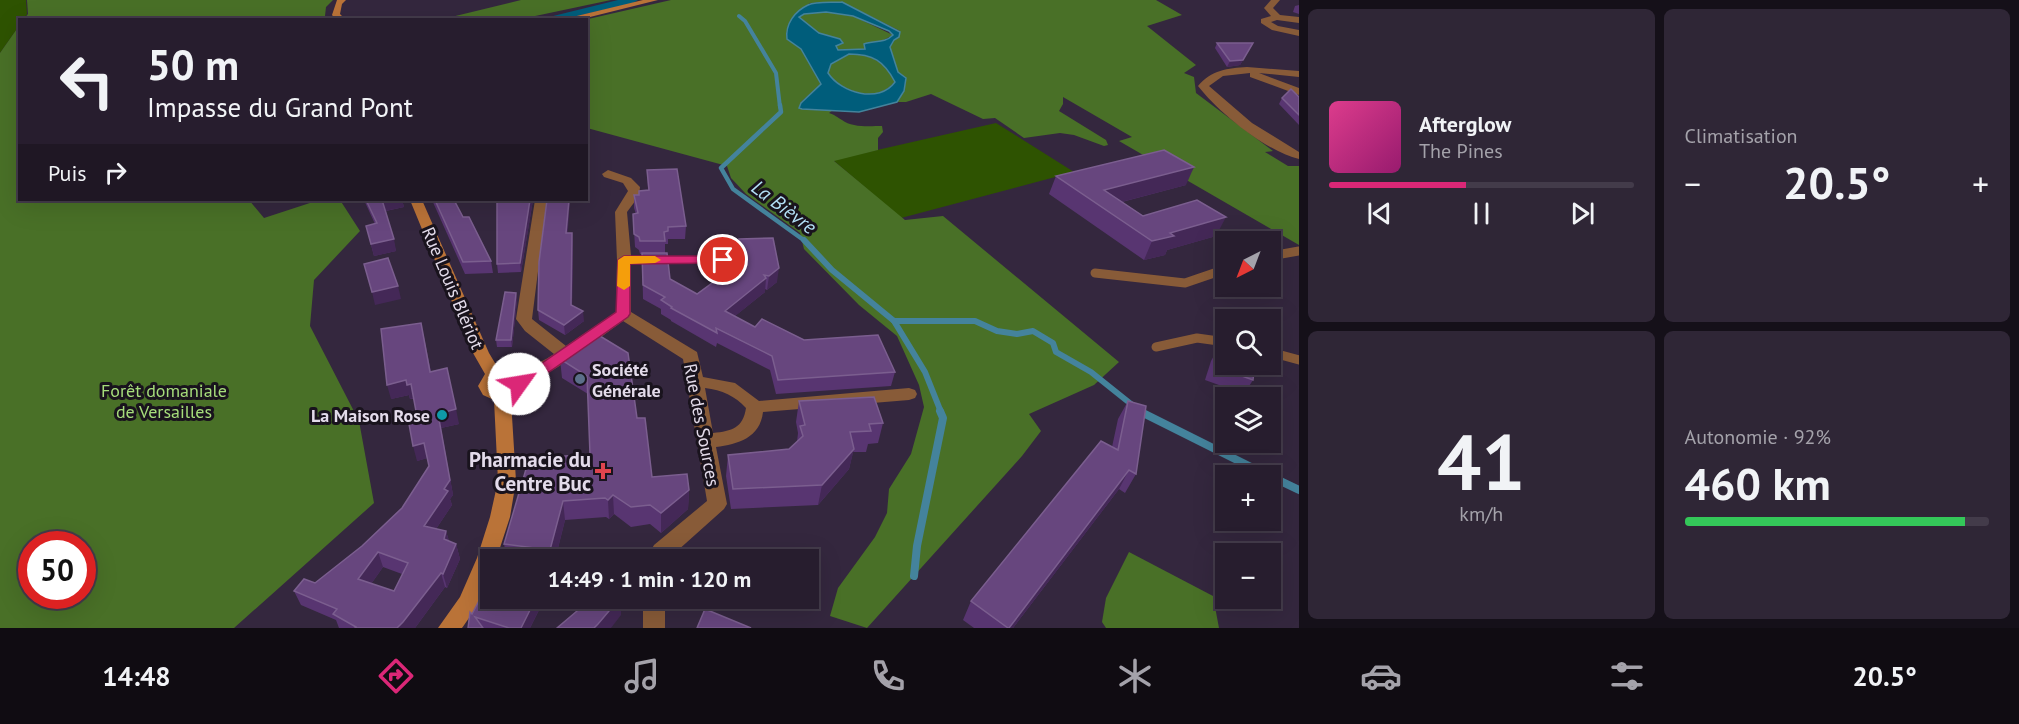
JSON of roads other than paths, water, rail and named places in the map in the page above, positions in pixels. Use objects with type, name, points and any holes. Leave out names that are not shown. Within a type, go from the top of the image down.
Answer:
[{"type":"main road","points":[[340,18],[336,15],[338,3],[342,0]]},
{"type":"main road","points":[[573,18],[654,0]]},
{"type":"main road","name":"Rue Louis Blériot","points":[[416,201],[481,354],[494,375]]},
{"type":"main road","points":[[507,373],[519,380],[517,388],[502,396],[496,396],[488,390],[487,381],[494,375],[507,373]]},
{"type":"main road","points":[[449,628],[468,603],[487,558],[500,517],[507,481],[502,396]]},
{"type":"street","points":[[1276,0],[1269,8],[1277,17]]},
{"type":"street","points":[[1299,20],[1277,17],[1264,21],[1275,28],[1299,33]]},
{"type":"street","points":[[1299,74],[1226,71],[1207,78],[1203,86],[1220,105],[1284,149],[1299,156]]},
{"type":"street","points":[[1245,71],[1299,93]]},
{"type":"street","points":[[519,380],[544,369],[623,314],[624,260],[621,212],[634,196],[634,188],[630,182],[608,174]]},
{"type":"street","points":[[541,201],[524,319],[542,338],[565,354]]},
{"type":"street","points":[[624,260],[723,260],[727,279]]},
{"type":"street","name":"Rue des Sources","points":[[623,314],[691,356],[717,504],[663,549]]},
{"type":"street","points":[[696,383],[721,383],[747,397],[755,407],[755,420],[749,429],[739,436],[706,441]]},
{"type":"street","points":[[755,407],[909,394]]},
{"type":"street","points":[[654,609],[654,628]]},
{"type":"lane","points":[[1281,254],[1299,251]]},
{"type":"lane","points":[[1095,273],[1140,280],[1185,283],[1215,273]]},
{"type":"lane","points":[[1156,347],[1197,338],[1215,340]]},
{"type":"lane","points":[[1281,355],[1299,360]]},
{"type":"water","points":[[842,2],[900,32],[899,37],[890,47],[898,72],[906,78],[904,91],[897,102],[859,112],[799,108],[801,103],[821,84],[801,49],[787,39],[789,23],[795,14],[808,5]],"holes":[[[826,12],[853,16],[889,31],[893,35],[886,40],[864,44],[865,49],[838,50],[836,46],[843,43],[840,39],[819,33],[799,17],[804,14]],[[849,54],[865,55],[877,60],[887,69],[895,82],[880,93],[870,94],[842,86],[828,73],[831,64]]]},
{"type":"waterway","points":[[551,18],[633,0]]},
{"type":"waterway","name":"La Bièvre","points":[[739,16],[745,21],[776,73],[780,107]]},
{"type":"waterway","name":"La Bièvre","points":[[780,105],[781,112],[721,168],[733,189],[805,241]]},
{"type":"waterway","name":"La Bièvre","points":[[805,241],[832,270],[894,321]]},
{"type":"waterway","name":"La Bièvre","points":[[894,321],[975,321],[997,331],[1017,334],[1033,331],[1053,343],[1056,352],[1091,372],[1141,412]]},
{"type":"waterway","name":"La Bièvre","points":[[894,321],[925,372],[941,412]]},
{"type":"waterway","name":"La Bièvre","points":[[914,576],[917,546],[943,418],[940,411]]},
{"type":"waterway","name":"La Bièvre","points":[[1141,412],[1247,465]]},
{"type":"waterway","name":"La Bièvre","points":[[1281,481],[1299,490]]},
{"type":"place","name":"Société Générale","points":[[580,379]]},
{"type":"place","name":"La Maison Rose","points":[[442,415]]},
{"type":"place","name":"Pharmacie du Centre Buc","points":[[603,471]]},
{"type":"park label","name":"Forêt domaniale de Versailles","points":[[164,400]]}]
